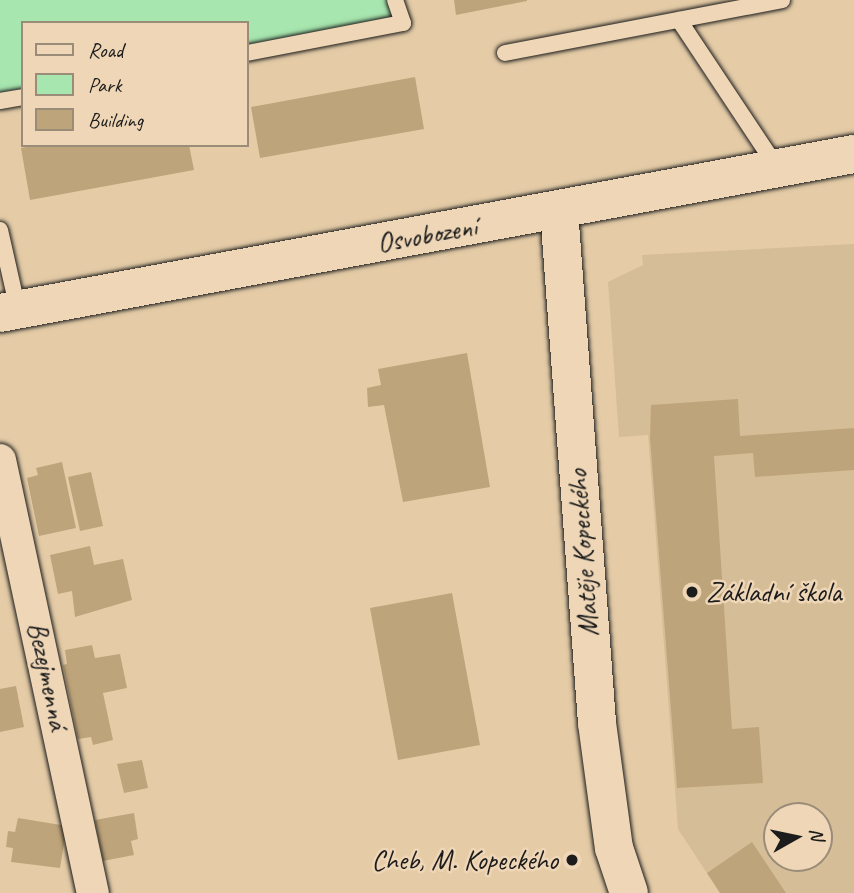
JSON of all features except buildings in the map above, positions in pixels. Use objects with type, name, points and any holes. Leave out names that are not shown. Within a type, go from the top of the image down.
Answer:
[{"type":"street","name":"Osvobození","points":[[9,312],[854,154]]},
{"type":"street","name":"Matěje Kopeckého","points":[[559,210],[597,723],[614,848],[629,893]]},
{"type":"street","name":"Bezejmenná","points":[[0,460],[93,893]]},
{"type":"lane","points":[[248,53],[403,23],[395,0]]},
{"type":"lane","points":[[505,53],[782,0]]},
{"type":"lane","points":[[679,20],[778,169]]},
{"type":"lane","points":[[0,101],[21,97]]},
{"type":"lane","points":[[0,230],[9,312]]},
{"type":"shaded area","points":[[854,244],[854,893],[720,893],[678,829],[648,435],[619,437],[608,282],[643,265],[642,255]]},
{"type":"green space","points":[[0,0],[390,0],[391,30],[248,59],[248,21],[21,21],[21,104],[0,109]]},
{"type":"place","name":"Základní škola","points":[[692,592]]},
{"type":"place","name":"Cheb, M. Kopeckého","points":[[572,860]]}]
